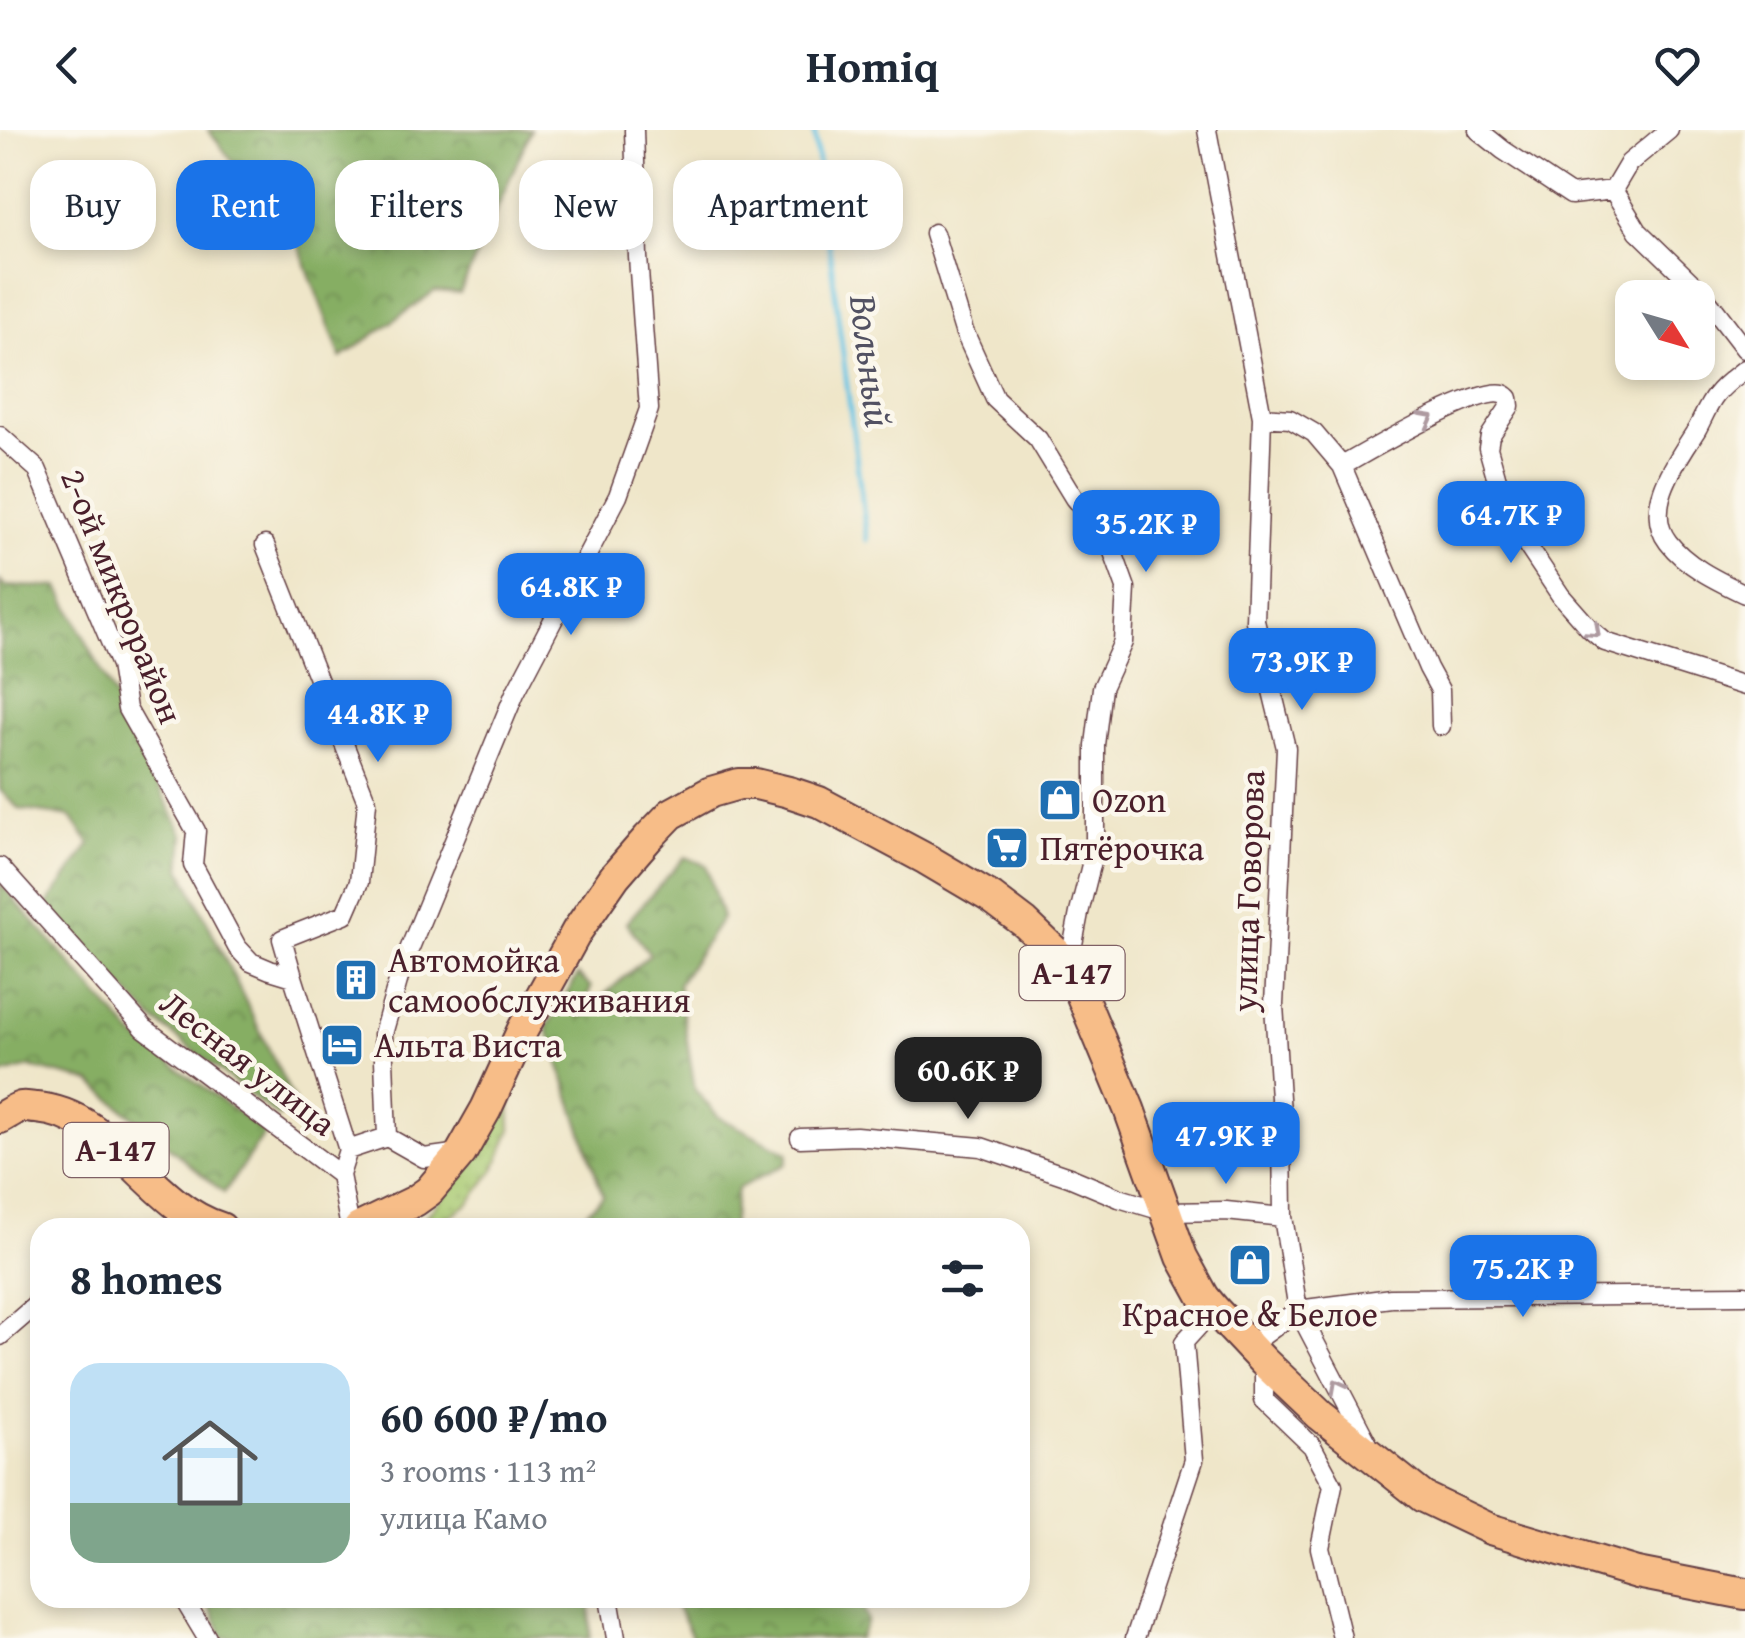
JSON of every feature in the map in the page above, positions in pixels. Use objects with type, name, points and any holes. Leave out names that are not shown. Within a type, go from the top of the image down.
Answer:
[{"type":"highway","name":"А-147","points":[[378,1218],[429,1191],[461,1153],[577,931],[615,876],[671,814],[711,792],[756,784],[819,802],[926,859],[992,898],[1069,965],[1130,1109],[1182,1257],[1204,1297],[1320,1416],[1423,1497],[1490,1529],[1636,1574],[1745,1594]]},
{"type":"highway","name":"А-147","points":[[0,1118],[21,1107],[67,1114],[95,1130],[153,1185],[178,1218]]},
{"type":"street","points":[[388,1137],[383,1034],[402,968],[516,693],[618,496],[649,409],[634,130]]},
{"type":"street","name":"улица Говорова","points":[[1206,130],[1262,417],[1255,621],[1286,748],[1274,1005],[1283,1218],[1298,1310],[1378,1462]]},
{"type":"street","points":[[1478,130],[1571,195],[1613,190]]},
{"type":"street","points":[[1613,190],[1630,163],[1669,130]]},
{"type":"street","points":[[1613,190],[1638,231],[1702,293],[1745,349]]},
{"type":"street","points":[[934,233],[964,331],[995,399],[1038,439],[1074,498],[1109,541],[1126,588],[1124,642],[1102,688],[1095,745],[1095,849],[1069,965]]},
{"type":"street","points":[[1745,370],[1717,392],[1669,471],[1659,521],[1666,541],[1692,564],[1745,594]]},
{"type":"street","points":[[1342,466],[1440,412],[1502,393],[1510,398],[1510,406],[1490,436],[1488,448],[1507,515],[1561,596],[1605,642],[1745,686]]},
{"type":"street","points":[[1262,417],[1290,419],[1314,433],[1342,466],[1440,690],[1441,726]]},
{"type":"street","name":"2-ой микрорайон","points":[[0,436],[36,470],[120,664],[127,709],[196,831],[193,865],[237,947],[251,962],[293,976]]},
{"type":"street","points":[[265,545],[366,802],[360,882],[345,914],[282,939],[348,1150],[340,1175],[357,1218]]},
{"type":"street","name":"Лесная улица","points":[[0,866],[144,1028],[340,1175]]},
{"type":"street","points":[[800,1138],[856,1136],[981,1148],[1166,1212],[1226,1211],[1283,1218]]},
{"type":"street","points":[[348,1150],[388,1137],[424,1158],[461,1153]]},
{"type":"street","points":[[1342,1638],[1320,1548],[1333,1485],[1312,1446],[1264,1400],[1256,1354],[1298,1310],[1391,1298],[1745,1294]]},
{"type":"street","points":[[1135,1638],[1194,1460],[1184,1342],[1214,1309]]},
{"type":"street","points":[[0,1336],[30,1311]]},
{"type":"street","points":[[189,1608],[207,1638]]},
{"type":"street","points":[[611,1608],[616,1638]]},
{"type":"green space","points":[[208,130],[531,130],[499,203],[499,160],[335,160],[335,250],[479,250],[460,293],[435,291],[341,358],[300,250],[315,250],[315,160],[231,160]]},
{"type":"green space","points":[[0,581],[4,586],[59,587],[184,836],[181,868],[294,1101],[279,1117],[154,1020],[46,907],[90,844],[71,817],[19,809],[0,790]]},
{"type":"green space","points":[[685,857],[706,865],[722,918],[678,984],[695,1090],[719,1117],[788,1153],[786,1164],[737,1189],[733,1218],[581,1218],[603,1196],[547,1027],[578,975],[591,987],[581,1016],[650,954],[626,923]]},
{"type":"green space","points":[[0,883],[134,1036],[265,1133],[224,1193],[91,1082],[30,1067],[0,1075]]},
{"type":"green space","points":[[510,1094],[511,1129],[495,1169],[469,1203],[447,1218],[429,1218],[426,1216],[462,1174],[497,1096]]},
{"type":"green space","points":[[211,1608],[590,1608],[590,1638],[223,1638]]},
{"type":"green space","points":[[677,1608],[862,1608],[867,1621],[859,1638],[693,1638]]},
{"type":"waterway","name":"Вольный","points":[[814,130],[867,540]]},
{"type":"place","name":"Ozon","points":[[1060,800]]},
{"type":"place","name":"Пятёрочка","points":[[1007,848]]},
{"type":"place","name":"Автомойка самообслуживания","points":[[356,980]]},
{"type":"place","name":"Альта Виста","points":[[342,1045]]},
{"type":"place","name":"Красное & Белое","points":[[1250,1265]]}]
